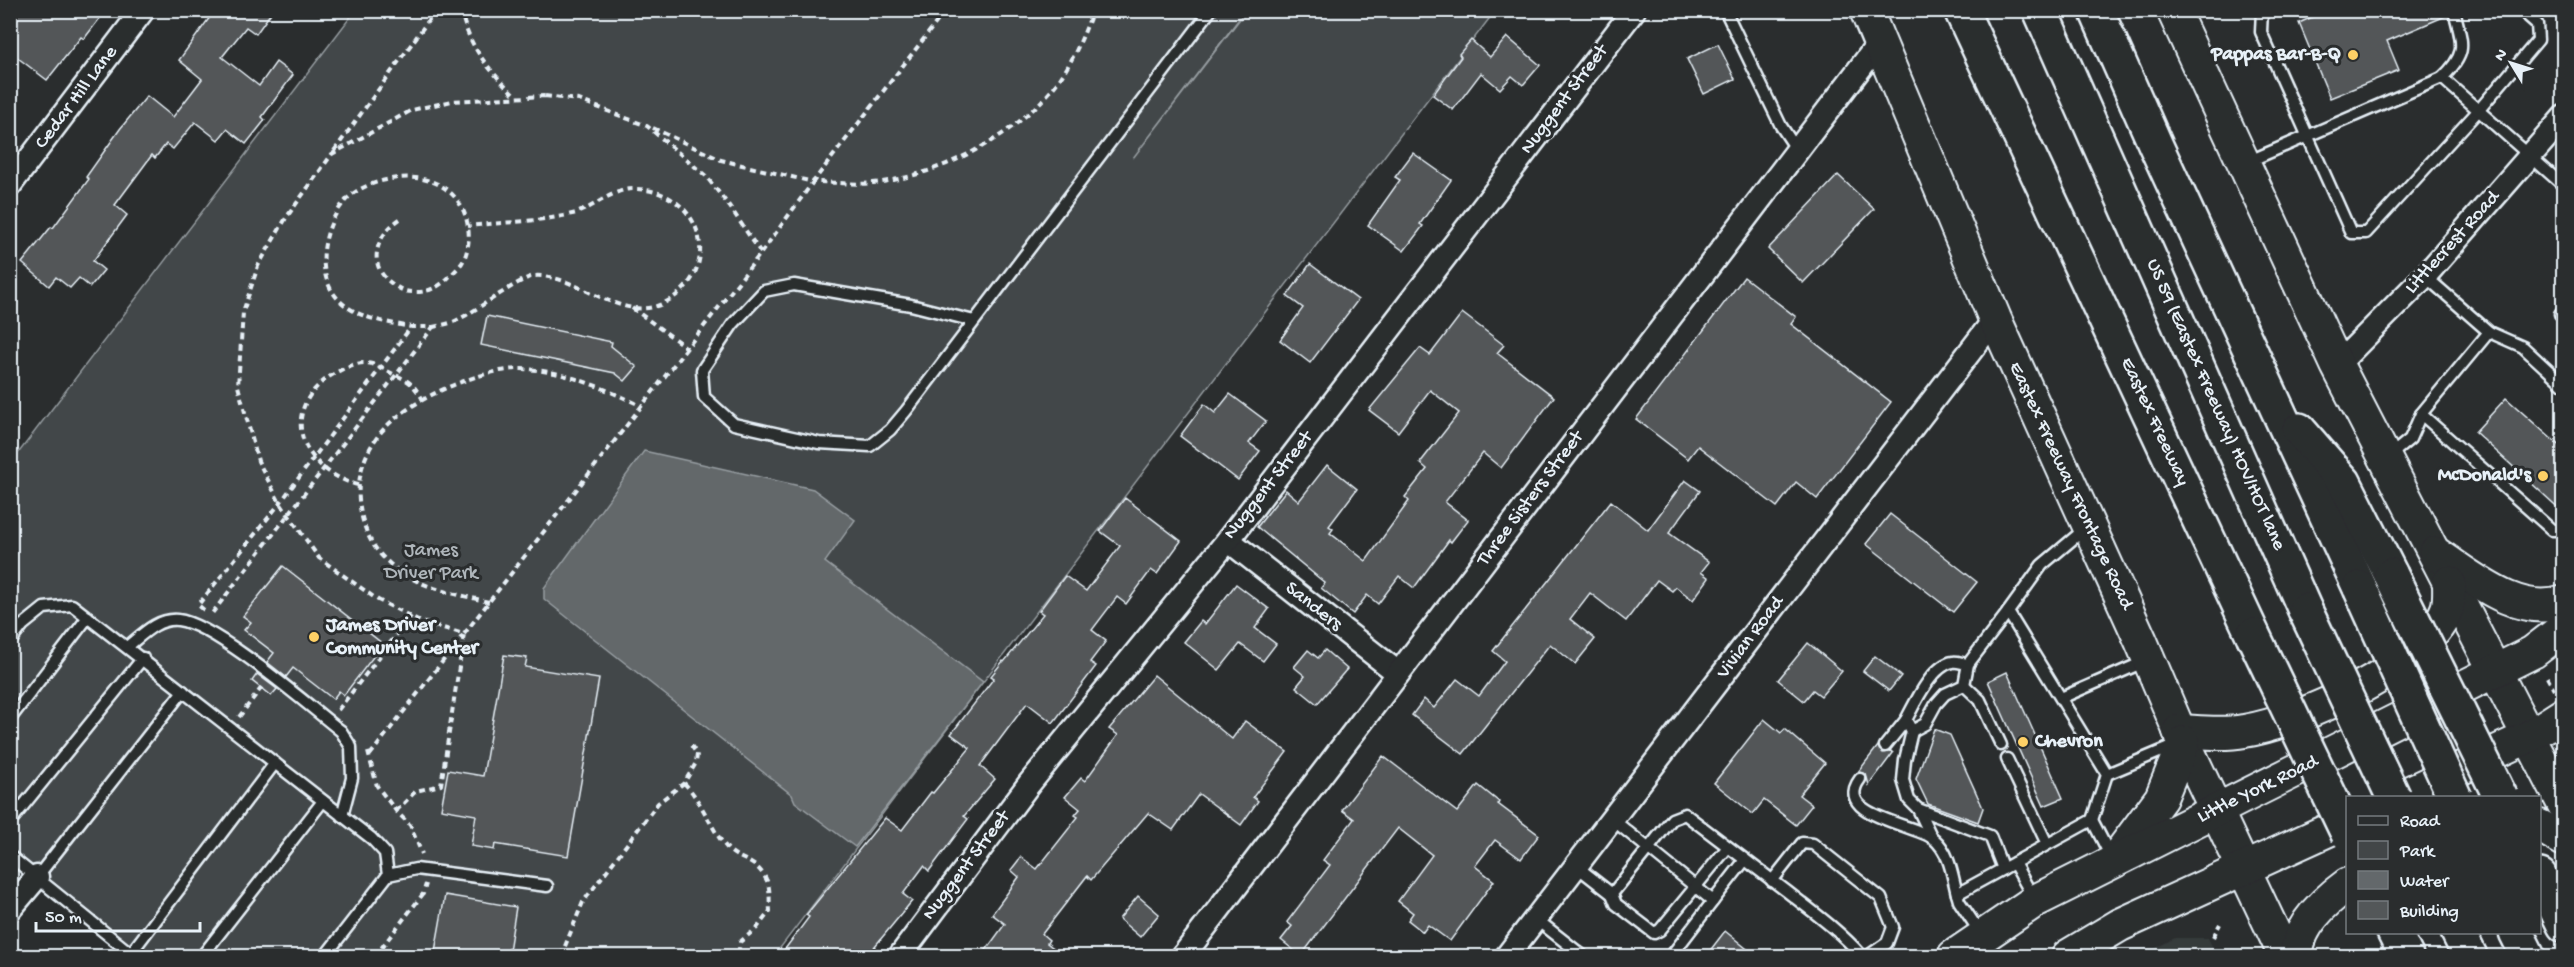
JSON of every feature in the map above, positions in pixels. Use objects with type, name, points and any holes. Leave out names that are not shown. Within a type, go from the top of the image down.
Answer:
[{"type":"highway","name":"Eastex Freeway","points":[[1961,10],[2346,830]]},
{"type":"highway","name":"US 59 (Eastex Freeway) HOV/HOT lane","points":[[2040,10],[2305,610],[2395,796]]},
{"type":"highway","points":[[2096,10],[2454,796]]},
{"type":"highway","points":[[2276,404],[2344,482],[2500,796]]},
{"type":"highway","points":[[2542,881],[2564,925]]},
{"type":"highway","points":[[2458,934],[2470,957]]},
{"type":"highway","points":[[2516,934],[2528,957]]},
{"type":"main road","name":"Eastex Freeway Frontage Road","points":[[1866,10],[1995,319],[2181,736],[2285,957]]},
{"type":"main road","points":[[2173,10],[2337,365],[2564,805]]},
{"type":"main road","points":[[2434,552],[2501,595],[2521,603],[2553,605],[2564,602]]},
{"type":"main road","points":[[2113,861],[2161,798],[2181,736],[2230,733],[2268,726],[2314,710],[2363,685],[2406,660],[2435,630],[2448,608],[2449,582]]},
{"type":"main road","name":"Little York Road","points":[[1954,957],[2035,901],[2533,652],[2564,628]]},
{"type":"main road","points":[[2400,796],[2528,737],[2564,714]]},
{"type":"main road","points":[[2072,955],[2120,925],[2346,822]]},
{"type":"main road","points":[[2541,827],[2564,840]]},
{"type":"main road","points":[[2296,957],[2296,946],[2310,921],[2329,897],[2346,885]]},
{"type":"street","name":"Cedar Hill Lane","points":[[10,184],[143,10]]},
{"type":"street","name":"Nuggent Street","points":[[900,957],[1029,784],[1228,540],[1634,10]]},
{"type":"street","name":"Three Sisters Street","points":[[1183,957],[1880,42]]},
{"type":"street","name":"Littlecrest Road","points":[[2337,365],[2425,276],[2564,117]]},
{"type":"street","name":"Vivian Road","points":[[1507,957],[1995,319]]},
{"type":"street","name":"Sanders","points":[[1228,540],[1398,673]]},
{"type":"street","points":[[10,909],[37,877]]},
{"type":"lane","points":[[974,321],[911,305],[794,285],[764,291],[733,324],[702,370],[704,397],[734,424],[819,443],[870,446],[890,430],[974,321],[1211,10]]},
{"type":"lane","points":[[1725,10],[1781,126],[1797,150]]},
{"type":"lane","points":[[2262,10],[2261,32],[2351,233],[2366,233],[2478,111],[2538,40],[2537,24],[2521,10]]},
{"type":"lane","points":[[2244,163],[2442,78],[2456,65],[2463,47],[2454,10]]},
{"type":"lane","points":[[2442,78],[2564,186]]},
{"type":"lane","points":[[2425,276],[2489,332],[2523,347],[2564,385]]},
{"type":"lane","points":[[2386,459],[2410,439],[2421,414],[2489,332]]},
{"type":"lane","points":[[2421,414],[2552,530],[2564,530]]},
{"type":"lane","points":[[1964,685],[1968,664],[2042,565],[2089,526]]},
{"type":"lane","points":[[10,642],[23,626],[44,608],[72,605],[143,658],[371,838],[385,853],[388,875]]},
{"type":"lane","points":[[2008,612],[2107,774]]},
{"type":"lane","points":[[10,719],[88,617]]},
{"type":"lane","points":[[127,646],[157,623],[178,620],[211,632],[342,731],[351,747],[352,778],[342,816]]},
{"type":"lane","points":[[10,822],[143,658]]},
{"type":"lane","points":[[2061,698],[2149,660]]},
{"type":"lane","points":[[1885,746],[1906,720],[1919,696],[1938,670],[1953,662],[1968,664]]},
{"type":"lane","points":[[1912,731],[1925,724],[1936,704],[1945,694],[1964,685]]},
{"type":"lane","points":[[1964,685],[1980,700],[2001,745]]},
{"type":"lane","points":[[37,877],[183,691]]},
{"type":"lane","points":[[1906,720],[1912,731],[1905,760],[1904,780],[1909,800],[1918,809],[1932,838],[1946,853],[1959,901],[1982,937]]},
{"type":"lane","points":[[1957,894],[2092,820],[2107,774],[2181,736]]},
{"type":"lane","points":[[2007,759],[2048,844]]},
{"type":"lane","points":[[10,856],[133,955],[275,763]]},
{"type":"lane","points":[[1860,778],[1854,787],[1854,796],[1861,807],[1932,838]]},
{"type":"lane","points":[[202,957],[323,801]]},
{"type":"lane","points":[[1918,809],[1990,836],[2003,869]]},
{"type":"lane","points":[[1611,894],[1672,819],[1685,814],[1844,935],[1862,957]]},
{"type":"lane","points":[[1612,819],[1713,901]]},
{"type":"lane","points":[[2092,820],[2113,861]]},
{"type":"lane","points":[[1772,881],[1802,843],[1813,844],[1881,898],[1893,927],[1887,943],[1868,957]]},
{"type":"lane","points":[[1576,866],[1611,894],[1616,904],[1654,933],[1660,930],[1728,847]]},
{"type":"lane","points":[[1671,957],[1745,860]]},
{"type":"lane","points":[[2014,862],[2035,901]]},
{"type":"lane","points":[[325,957],[388,875],[416,869],[547,886]]},
{"type":"lane","points":[[1536,919],[1583,957]]},
{"type":"path","points":[[436,10],[286,218],[258,266],[243,312],[238,386],[258,461],[280,503],[319,558],[378,600],[411,616],[464,634]]},
{"type":"path","points":[[461,10],[471,43],[489,69],[517,97]]},
{"type":"path","points":[[370,755],[687,348],[946,10]]},
{"type":"path","points":[[332,154],[412,110],[452,101],[545,96],[579,100],[646,126],[721,160],[813,182],[873,183],[926,172],[978,148],[1015,126],[1053,88],[1080,44],[1093,10]]},
{"type":"path","points":[[646,126],[706,176],[730,207],[760,253]]},
{"type":"path","points":[[400,219],[387,228],[377,248],[377,265],[387,280],[405,292],[424,292],[444,283],[463,262],[470,238],[468,226],[467,216],[454,194],[439,184],[419,177],[394,178],[370,183],[346,200],[329,226],[324,253],[326,278],[339,300],[371,319],[411,327],[433,327],[457,321],[532,276],[553,279],[632,307],[650,308],[665,303],[690,283],[699,265],[700,239],[690,214],[673,200],[657,192],[633,188],[610,195],[574,214],[468,226]]},
{"type":"path","points":[[632,307],[687,348]]},
{"type":"path","points":[[280,503],[411,327]]},
{"type":"path","points":[[210,616],[433,327]]},
{"type":"path","points":[[358,485],[339,480],[313,457],[306,447],[300,424],[303,408],[315,388],[329,376],[352,364],[372,364],[410,382],[424,400]]},
{"type":"path","points":[[489,602],[417,583],[388,562],[372,543],[362,522],[358,485],[359,476],[369,451],[382,431],[402,414],[424,400],[473,377],[520,369],[567,376],[594,384],[642,406]]},
{"type":"path","points":[[335,713],[411,616]]},
{"type":"path","points":[[396,812],[416,791],[441,785],[464,634]]},
{"type":"path","points":[[230,728],[270,676]]},
{"type":"path","points":[[561,957],[583,903],[658,803],[684,783],[696,763],[697,754],[690,744]]},
{"type":"path","points":[[684,783],[692,791],[710,825],[729,851],[754,863],[768,880],[770,911],[757,928],[740,942],[738,957]]},
{"type":"path","points":[[2213,937],[2220,924]]},
{"type":"shaded area","points":[[2175,938],[2208,938],[2217,956],[2140,956]]},
{"type":"green space","name":"James Driver Park","points":[[355,11],[1245,11],[1133,158],[1246,11],[1495,11],[774,956],[135,956],[11,862],[10,464]]},
{"type":"water","points":[[644,451],[813,489],[855,520],[825,562],[983,682],[855,847],[795,802],[792,795],[544,599],[544,588]]},
{"type":"building","points":[[10,10],[91,10],[100,18],[84,39],[81,37],[47,80],[10,52]]},
{"type":"building","points":[[215,10],[273,10],[256,34],[246,27],[222,57],[259,86],[276,62],[293,75],[262,117],[265,120],[246,144],[227,129],[218,140],[195,122],[173,149],[166,144],[155,158],[152,155],[115,205],[127,215],[93,261],[104,270],[90,287],[79,278],[70,288],[56,277],[49,286],[22,263],[51,227],[53,228],[89,179],[86,177],[120,129],[147,96],[173,117],[202,79],[179,60]]},
{"type":"building","name":"Pappas Bar-B-Q","points":[[2328,10],[2447,10],[2448,15],[2387,41],[2399,70],[2330,98],[2299,23]]},
{"type":"building","points":[[1507,37],[1540,65],[1523,85],[1512,76],[1500,89],[1481,73],[1453,110],[1433,95],[1461,57],[1459,54],[1471,40],[1490,57]]},
{"type":"building","points":[[1718,44],[1735,79],[1704,94],[1687,59]]},
{"type":"building","points":[[1413,153],[1451,180],[1420,224],[1423,226],[1404,251],[1368,225],[1400,180],[1395,177]]},
{"type":"building","points":[[1838,175],[1874,209],[1803,283],[1768,249]]},
{"type":"building","points":[[1310,264],[1358,300],[1310,363],[1280,340],[1303,308],[1287,296]]},
{"type":"building","points":[[1744,277],[1796,317],[1791,324],[1891,402],[1817,499],[1796,482],[1777,507],[1698,446],[1688,459],[1636,419]]},
{"type":"building","points":[[1462,313],[1504,345],[1497,353],[1554,397],[1501,468],[1483,453],[1445,502],[1468,520],[1451,542],[1449,540],[1414,588],[1399,576],[1378,604],[1367,595],[1353,614],[1321,588],[1325,583],[1257,527],[1286,490],[1299,501],[1327,465],[1357,489],[1329,526],[1333,529],[1330,533],[1366,561],[1409,501],[1405,497],[1427,469],[1420,463],[1459,413],[1430,390],[1398,432],[1369,410],[1420,348],[1430,355]]},
{"type":"building","points":[[487,316],[612,342],[611,346],[637,367],[625,381],[615,373],[481,345]]},
{"type":"building","points":[[1230,394],[1266,421],[1249,443],[1260,451],[1238,480],[1180,436],[1204,404],[1215,413]]},
{"type":"building","name":"McDonald's","points":[[2506,398],[2564,450],[2564,513],[2475,432]]},
{"type":"building","points":[[1685,480],[1700,491],[1669,533],[1709,562],[1701,572],[1709,578],[1693,600],[1676,587],[1672,591],[1657,580],[1626,621],[1590,593],[1570,619],[1595,639],[1575,664],[1550,644],[1463,754],[1412,715],[1424,699],[1434,708],[1457,679],[1479,696],[1505,661],[1493,651],[1611,501],[1648,530]]},
{"type":"building","points":[[1125,498],[1181,541],[1157,574],[1151,570],[1126,604],[1117,597],[1092,630],[1106,641],[1090,662],[1096,666],[1053,723],[1027,703],[980,766],[995,779],[964,816],[968,819],[929,871],[924,866],[903,894],[912,901],[866,957],[779,957],[809,917],[806,915],[885,818],[902,830],[931,792],[933,793],[970,748],[951,734],[994,678],[991,676],[1043,614],[1039,611],[1065,576],[1086,591],[1120,546],[1100,531]]},
{"type":"building","points":[[1890,514],[1977,582],[1953,612],[1866,544]]},
{"type":"building","name":"James Driver Community Center","points":[[283,566],[383,644],[344,695],[339,691],[333,699],[293,668],[286,677],[267,662],[274,653],[244,630],[251,622],[243,616]]},
{"type":"building","points":[[1236,584],[1269,609],[1255,628],[1276,644],[1263,661],[1240,644],[1219,670],[1184,642],[1201,621],[1205,624]]},
{"type":"building","points":[[1808,643],[1842,671],[1821,696],[1813,690],[1804,701],[1778,680]]},
{"type":"building","points":[[1308,650],[1318,658],[1325,650],[1347,669],[1317,704],[1296,687],[1305,676],[1294,667]]},
{"type":"building","points":[[504,655],[527,658],[525,667],[599,679],[568,856],[495,844],[494,850],[471,846],[476,815],[441,809],[448,770],[483,776]]},
{"type":"building","points":[[1875,656],[1901,676],[1889,691],[1863,671]]},
{"type":"building","name":"Chevron","points":[[2007,672],[2063,798],[2044,806],[1988,681]]},
{"type":"building","points":[[257,674],[277,689],[271,696],[252,681]]},
{"type":"building","points":[[1154,675],[1232,739],[1245,721],[1287,752],[1253,797],[1258,801],[1241,825],[1199,794],[1173,830],[1148,813],[1091,880],[1087,876],[1042,934],[1049,940],[1047,943],[1065,957],[981,957],[1005,924],[992,914],[1019,877],[1011,870],[1021,857],[1037,869],[1078,817],[1075,815],[1080,809],[1065,797],[1081,778],[1085,781],[1118,735],[1109,729]]},
{"type":"building","points":[[1764,719],[1781,733],[1785,729],[1825,763],[1799,795],[1812,805],[1796,825],[1764,800],[1753,814],[1714,783]]},
{"type":"building","points":[[1934,729],[1950,735],[1983,808],[1978,822],[1928,804],[1916,779]]},
{"type":"building","points":[[1878,746],[1883,753],[1891,751],[1893,753],[1869,785],[1866,774],[1858,772]]},
{"type":"building","points":[[1383,756],[1457,812],[1478,785],[1499,802],[1498,804],[1539,835],[1521,859],[1495,840],[1475,866],[1494,881],[1450,941],[1428,925],[1423,932],[1408,920],[1413,913],[1398,901],[1432,855],[1398,828],[1301,956],[1281,940],[1292,926],[1287,922],[1330,865],[1323,860],[1354,819],[1342,810]]},
{"type":"building","points":[[445,895],[516,907],[508,957],[434,957]]},
{"type":"building","points":[[1138,896],[1159,914],[1140,937],[1119,919]]},
{"type":"building","points":[[1725,931],[1757,957],[1705,957]]},
{"type":"place","name":"Pappas Bar-B-Q","points":[[2353,55]]},
{"type":"place","name":"McDonald's","points":[[2543,476]]},
{"type":"place","name":"James Driver Community Center","points":[[314,637]]},
{"type":"place","name":"Chevron","points":[[2023,742]]}]
